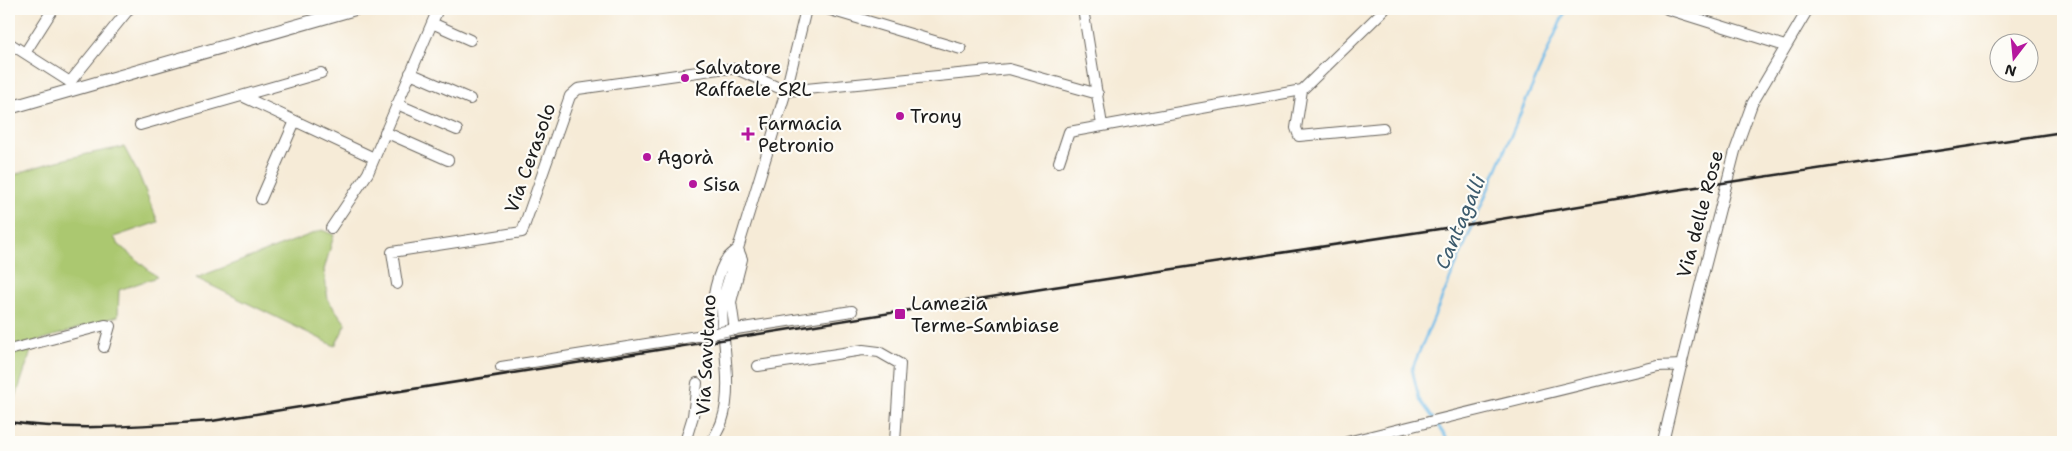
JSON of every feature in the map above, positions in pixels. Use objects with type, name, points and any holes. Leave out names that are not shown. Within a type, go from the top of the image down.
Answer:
[{"type":"street","points":[[25,53],[53,9]]},
{"type":"street","points":[[70,86],[129,9]]},
{"type":"street","points":[[9,108],[70,86],[341,11],[355,9]]},
{"type":"street","points":[[331,228],[368,173],[438,9]]},
{"type":"street","name":"Via Savutano","points":[[712,442],[722,421],[725,403],[726,363],[722,301],[786,91],[806,9]]},
{"type":"street","points":[[827,9],[961,49]]},
{"type":"street","points":[[1083,9],[1102,125]]},
{"type":"street","points":[[1059,162],[1069,132],[1302,90],[1384,9]]},
{"type":"street","points":[[1667,9],[1785,46]]},
{"type":"street","name":"Via delle Rose","points":[[1664,442],[1734,150],[1752,104],[1808,9]]},
{"type":"street","points":[[432,23],[470,40]]},
{"type":"street","points":[[9,43],[70,86]]},
{"type":"street","name":"Via Cerasolo","points":[[397,284],[392,252],[522,232],[570,96],[578,89],[719,69],[736,69],[786,91]]},
{"type":"street","points":[[786,91],[1008,69],[1098,94]]},
{"type":"street","points":[[140,126],[321,73]]},
{"type":"street","points":[[410,73],[470,99]]},
{"type":"street","points":[[1302,90],[1296,128],[1299,136],[1383,128]]},
{"type":"street","points":[[244,97],[374,158]]},
{"type":"street","points":[[397,104],[456,130]]},
{"type":"street","points":[[261,199],[295,121]]},
{"type":"street","points":[[385,132],[448,160]]},
{"type":"street","points":[[714,333],[712,308],[722,268],[728,258],[738,249],[742,259],[731,302],[732,330]]},
{"type":"street","points":[[501,367],[852,310]]},
{"type":"street","points":[[9,350],[105,325],[110,326],[104,347]]},
{"type":"street","points":[[758,366],[863,350],[879,352],[900,364],[894,442]]},
{"type":"street","points":[[1347,442],[1658,366],[1682,364]]},
{"type":"street","points":[[685,442],[693,416],[697,383]]},
{"type":"green space","points":[[124,147],[139,175],[158,222],[114,237],[118,244],[157,277],[119,290],[118,316],[34,342],[9,418],[9,177],[51,163]]},
{"type":"green space","points":[[322,230],[334,235],[324,270],[328,300],[346,324],[335,346],[196,278]]},
{"type":"waterway","name":"Cantagalli","points":[[1433,418],[1419,399],[1412,369],[1566,9]]},
{"type":"waterway","name":"Cantagalli","points":[[1436,422],[1449,442]]},
{"type":"railway","points":[[9,422],[60,427],[85,427],[212,421],[1054,287],[2063,132]]},
{"type":"place","name":"Salvatore Raffaele SRL","points":[[685,78]]},
{"type":"place","name":"Trony","points":[[900,116]]},
{"type":"place","name":"Farmacia Petronio","points":[[748,134]]},
{"type":"place","name":"Agorà","points":[[647,157]]},
{"type":"place","name":"Sisa","points":[[693,184]]},
{"type":"place","name":"Lamezia Terme-Sambiase","points":[[900,314]]}]
